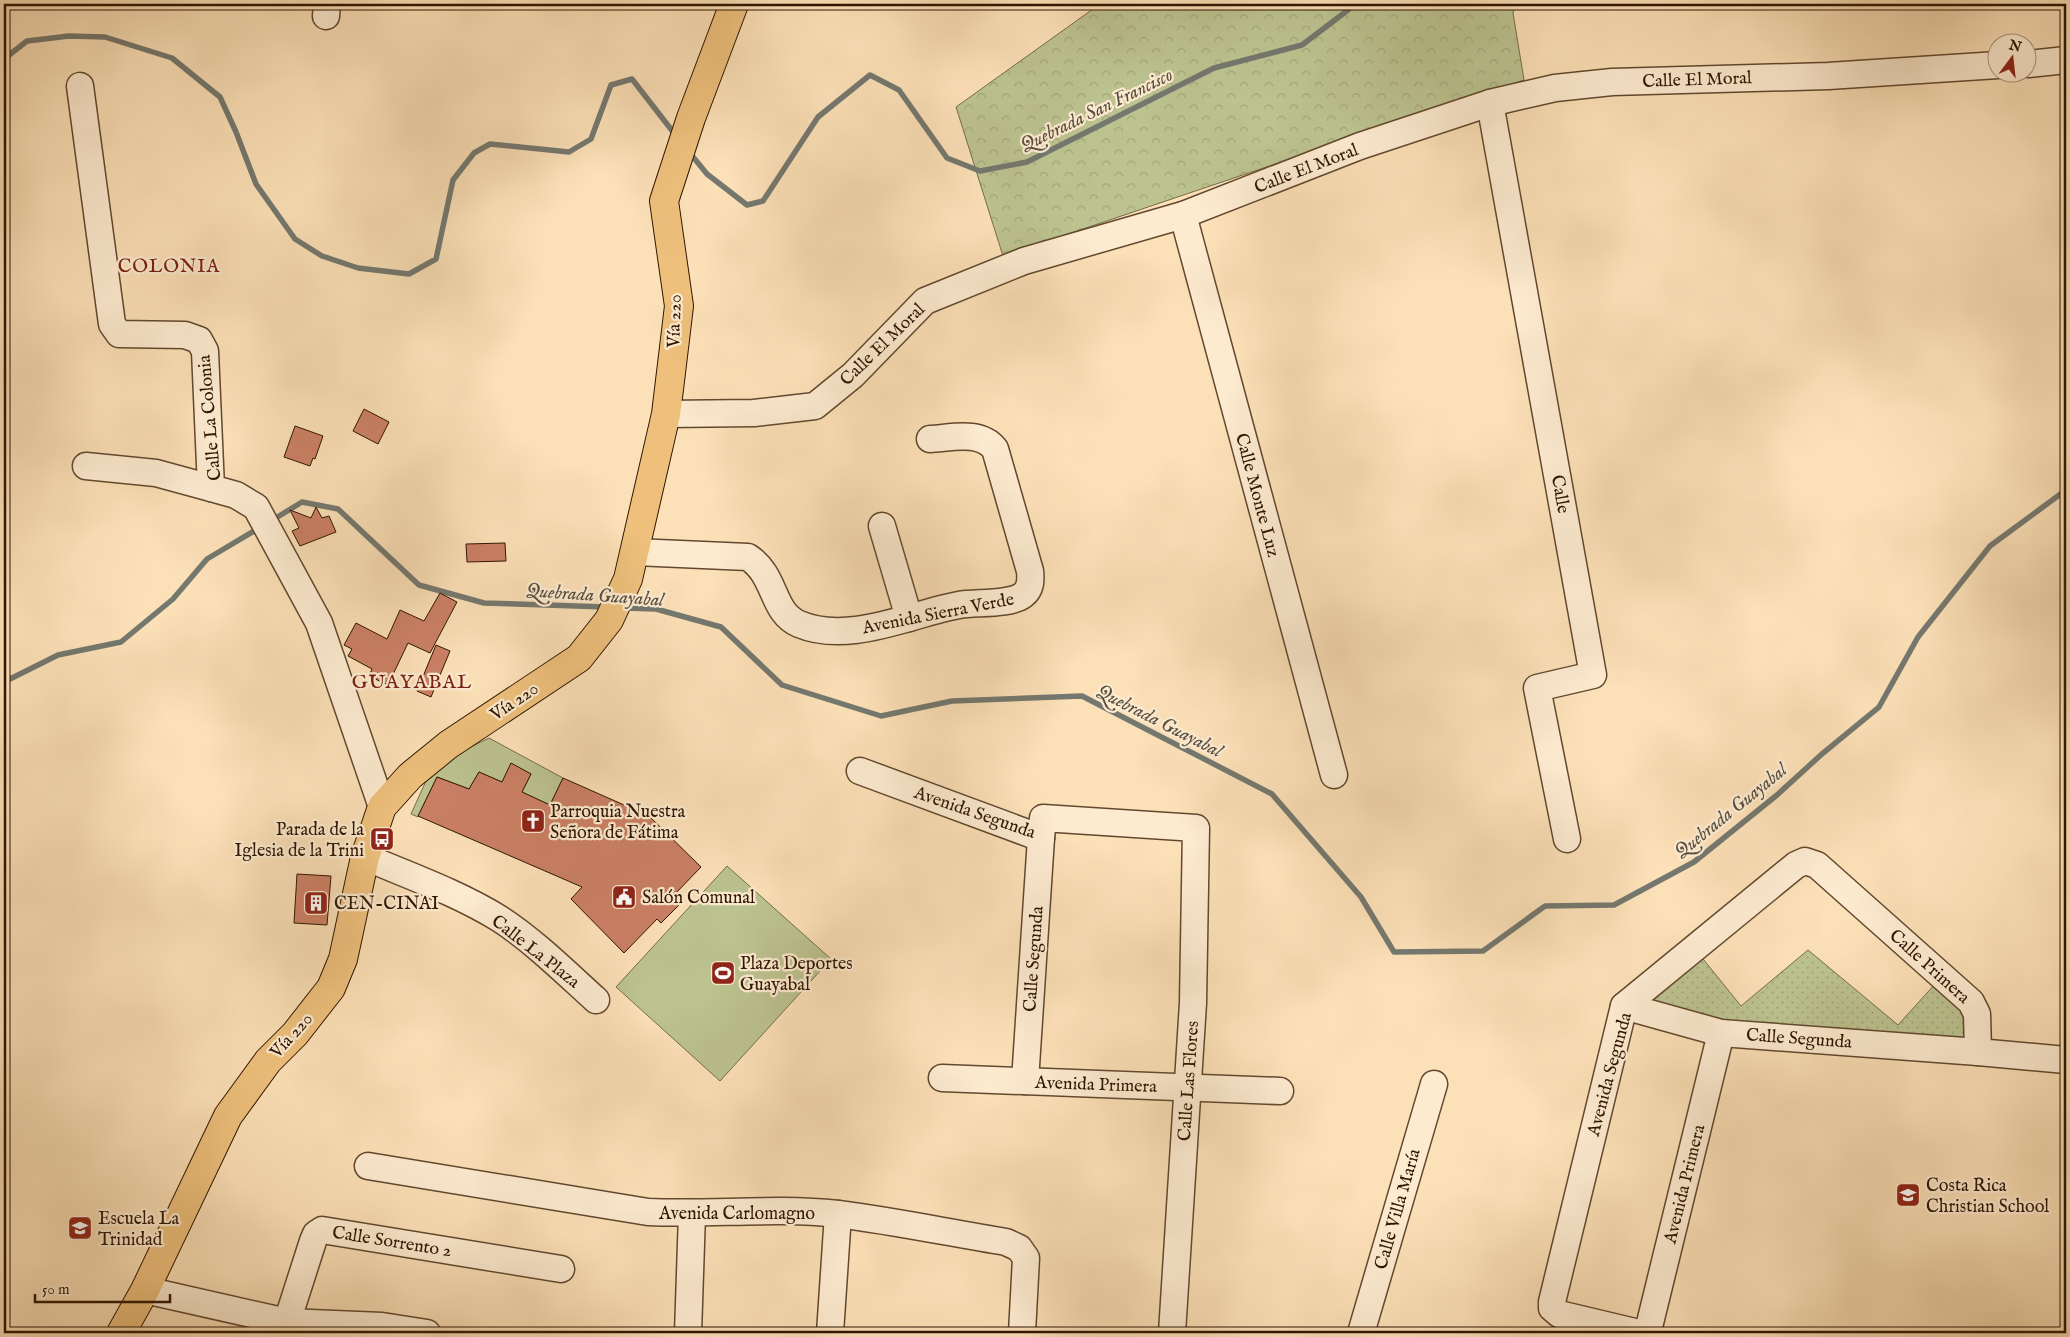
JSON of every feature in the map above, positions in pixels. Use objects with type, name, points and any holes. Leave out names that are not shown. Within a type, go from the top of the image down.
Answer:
[{"type":"main road","name":"Vía 220","points":[[121,1333],[145,1290],[228,1116],[268,1061],[295,1034],[332,988],[343,959],[365,857],[382,808],[410,776],[448,745],[578,658],[609,620],[628,580],[666,414],[678,306],[664,201],[691,118],[734,4]]},
{"type":"street","points":[[2038,63],[2066,60]]},
{"type":"street","name":"Calle El Moral","points":[[666,414],[754,413],[815,406],[852,375],[925,301],[1024,260],[1182,215],[1360,146],[1490,103],[1555,88],[1612,82],[1828,76],[1988,66]]},
{"type":"street","name":"Calle La Colonia","points":[[80,86],[112,324],[118,334],[133,336],[184,335],[199,340],[206,351],[211,488],[236,495],[256,507],[319,623],[382,808]]},
{"type":"street","name":"Calle","points":[[1490,103],[1593,676],[1537,688],[1567,839]]},
{"type":"street","name":"Calle Monte Luz","points":[[1182,215],[1334,775]]},
{"type":"street","name":"Avenida Sierra Verde","points":[[635,552],[748,557],[758,563],[769,579],[784,613],[800,624],[837,630],[868,629],[960,605],[1014,600],[1024,595],[1031,584],[1030,571],[995,449],[989,442],[977,437],[930,440]]},
{"type":"street","points":[[86,466],[156,473],[211,488]]},
{"type":"street","points":[[882,526],[909,618]]},
{"type":"street","name":"Avenida Segunda","points":[[860,771],[1041,838],[1042,818],[1196,828]]},
{"type":"street","name":"Calle Las Flores","points":[[1172,1333],[1193,1003],[1196,828]]},
{"type":"street","name":"Calle Segunda","points":[[1025,1081],[1041,838]]},
{"type":"street","name":"Calle La Plaza","points":[[365,857],[444,890],[499,919],[541,950],[596,1000]]},
{"type":"street","name":"Avenida Segunda","points":[[1639,1333],[1558,1314],[1552,1308],[1624,1006],[1796,865],[1805,861]]},
{"type":"street","name":"Calle Primera","points":[[1805,861],[1817,865],[1971,1002],[1977,1014],[1978,1052]]},
{"type":"street","name":"Calle Segunda","points":[[1624,1006],[1721,1033],[1978,1052]]},
{"type":"street","name":"Avenida Primera","points":[[1644,1333],[1649,1327],[1721,1033]]},
{"type":"street","points":[[1978,1052],[2066,1060]]},
{"type":"street","name":"Avenida Primera","points":[[942,1078],[1280,1091]]},
{"type":"street","name":"Calle Villa María","points":[[1361,1333],[1434,1084]]},
{"type":"street","name":"Avenida Carlomagno","points":[[368,1166],[648,1212],[692,1214],[779,1210],[838,1214],[1006,1242],[1019,1248],[1026,1258],[1022,1333]]},
{"type":"street","points":[[688,1333],[692,1214]]},
{"type":"street","points":[[830,1333],[838,1214]]},
{"type":"street","name":"Calle Sorrento 2","points":[[287,1322],[313,1240],[316,1234],[322,1230],[561,1269]]},
{"type":"street","points":[[145,1290],[287,1322],[382,1326],[427,1333]]},
{"type":"green space","points":[[1100,4],[1516,4],[1513,13],[1524,80],[1003,256],[956,107]]},
{"type":"green space","points":[[489,738],[563,778],[550,805],[522,792],[531,774],[512,764],[502,782],[479,772],[469,789],[437,777],[418,817],[411,814],[431,770],[436,764]]},
{"type":"green space","name":"Plaza Deportes Guayabal","points":[[727,866],[831,959],[720,1081],[616,987]]},
{"type":"green space","points":[[1808,950],[1898,1025],[1936,983],[1967,1008],[1966,1037],[1956,1042],[1734,1027],[1641,1003],[1699,954],[1741,1006]]},
{"type":"building","points":[[364,409],[389,422],[378,444],[353,431]]},
{"type":"building","points":[[295,426],[323,436],[315,459],[313,458],[310,466],[284,457]]},
{"type":"building","points":[[316,507],[322,518],[329,516],[336,532],[300,546],[292,531],[299,528],[290,510],[311,518]]},
{"type":"building","points":[[505,543],[506,561],[467,562],[466,544]]},
{"type":"building","points":[[440,593],[457,602],[430,653],[408,643],[388,685],[369,676],[372,669],[348,656],[352,649],[344,645],[356,623],[387,639],[400,610],[424,621]]},
{"type":"building","points":[[436,645],[450,651],[431,697],[417,691]]},
{"type":"building","points":[[511,763],[531,774],[522,792],[550,805],[563,778],[649,816],[701,867],[674,895],[682,902],[661,923],[657,919],[624,953],[571,899],[582,887],[418,816],[437,777],[469,789],[479,772],[502,782]]},
{"type":"building","name":"CEN-CINAI","points":[[297,874],[331,876],[327,925],[294,923]]},
{"type":"waterway","name":"Quebrada San Francisco","points":[[689,152],[707,174],[747,205],[763,201],[818,117],[870,75],[899,90],[947,158],[980,171],[1027,162],[1214,68],[1302,45],[1348,10],[1353,4]]},
{"type":"waterway","name":"Quebrada San Francisco","points":[[4,59],[27,41],[69,36],[105,37],[172,58],[220,97],[256,184],[295,239],[322,256],[358,268],[409,274],[436,259],[453,180],[474,153],[490,144],[569,152],[591,139],[611,85],[632,79],[677,137]]},
{"type":"waterway","name":"Quebrada Guayabal","points":[[623,608],[656,609],[721,627],[782,685],[881,716],[952,701],[1082,696],[1272,794],[1361,897],[1394,952],[1483,951],[1545,906],[1614,905],[1694,862],[1777,795],[1823,753],[1879,707],[1918,637],[1990,546],[2066,490]]},
{"type":"waterway","name":"Quebrada Guayabal","points":[[271,521],[302,502],[338,509],[419,585],[484,603],[606,607]]},
{"type":"waterway","name":"Quebrada Guayabal","points":[[4,682],[58,655],[121,642],[173,599],[207,559],[259,528]]},
{"type":"place","name":"Parroquia Nuestra Señora de Fátima","points":[[533,821]]},
{"type":"place","name":"Parada de la Iglesia de la Trini","points":[[382,839]]},
{"type":"place","name":"Salón Comunal","points":[[624,897]]},
{"type":"place","name":"CEN-CINAI","points":[[316,903]]},
{"type":"place","name":"Plaza Deportes Guayabal","points":[[723,973]]},
{"type":"place","name":"Costa Rica Christian School","points":[[1908,1195]]},
{"type":"place","name":"Escuela La Trinidad","points":[[80,1228]]},
{"type":"district","name":"COLONIA","points":[[169,265]]},
{"type":"district","name":"GUAYABAL","points":[[412,681]]}]
